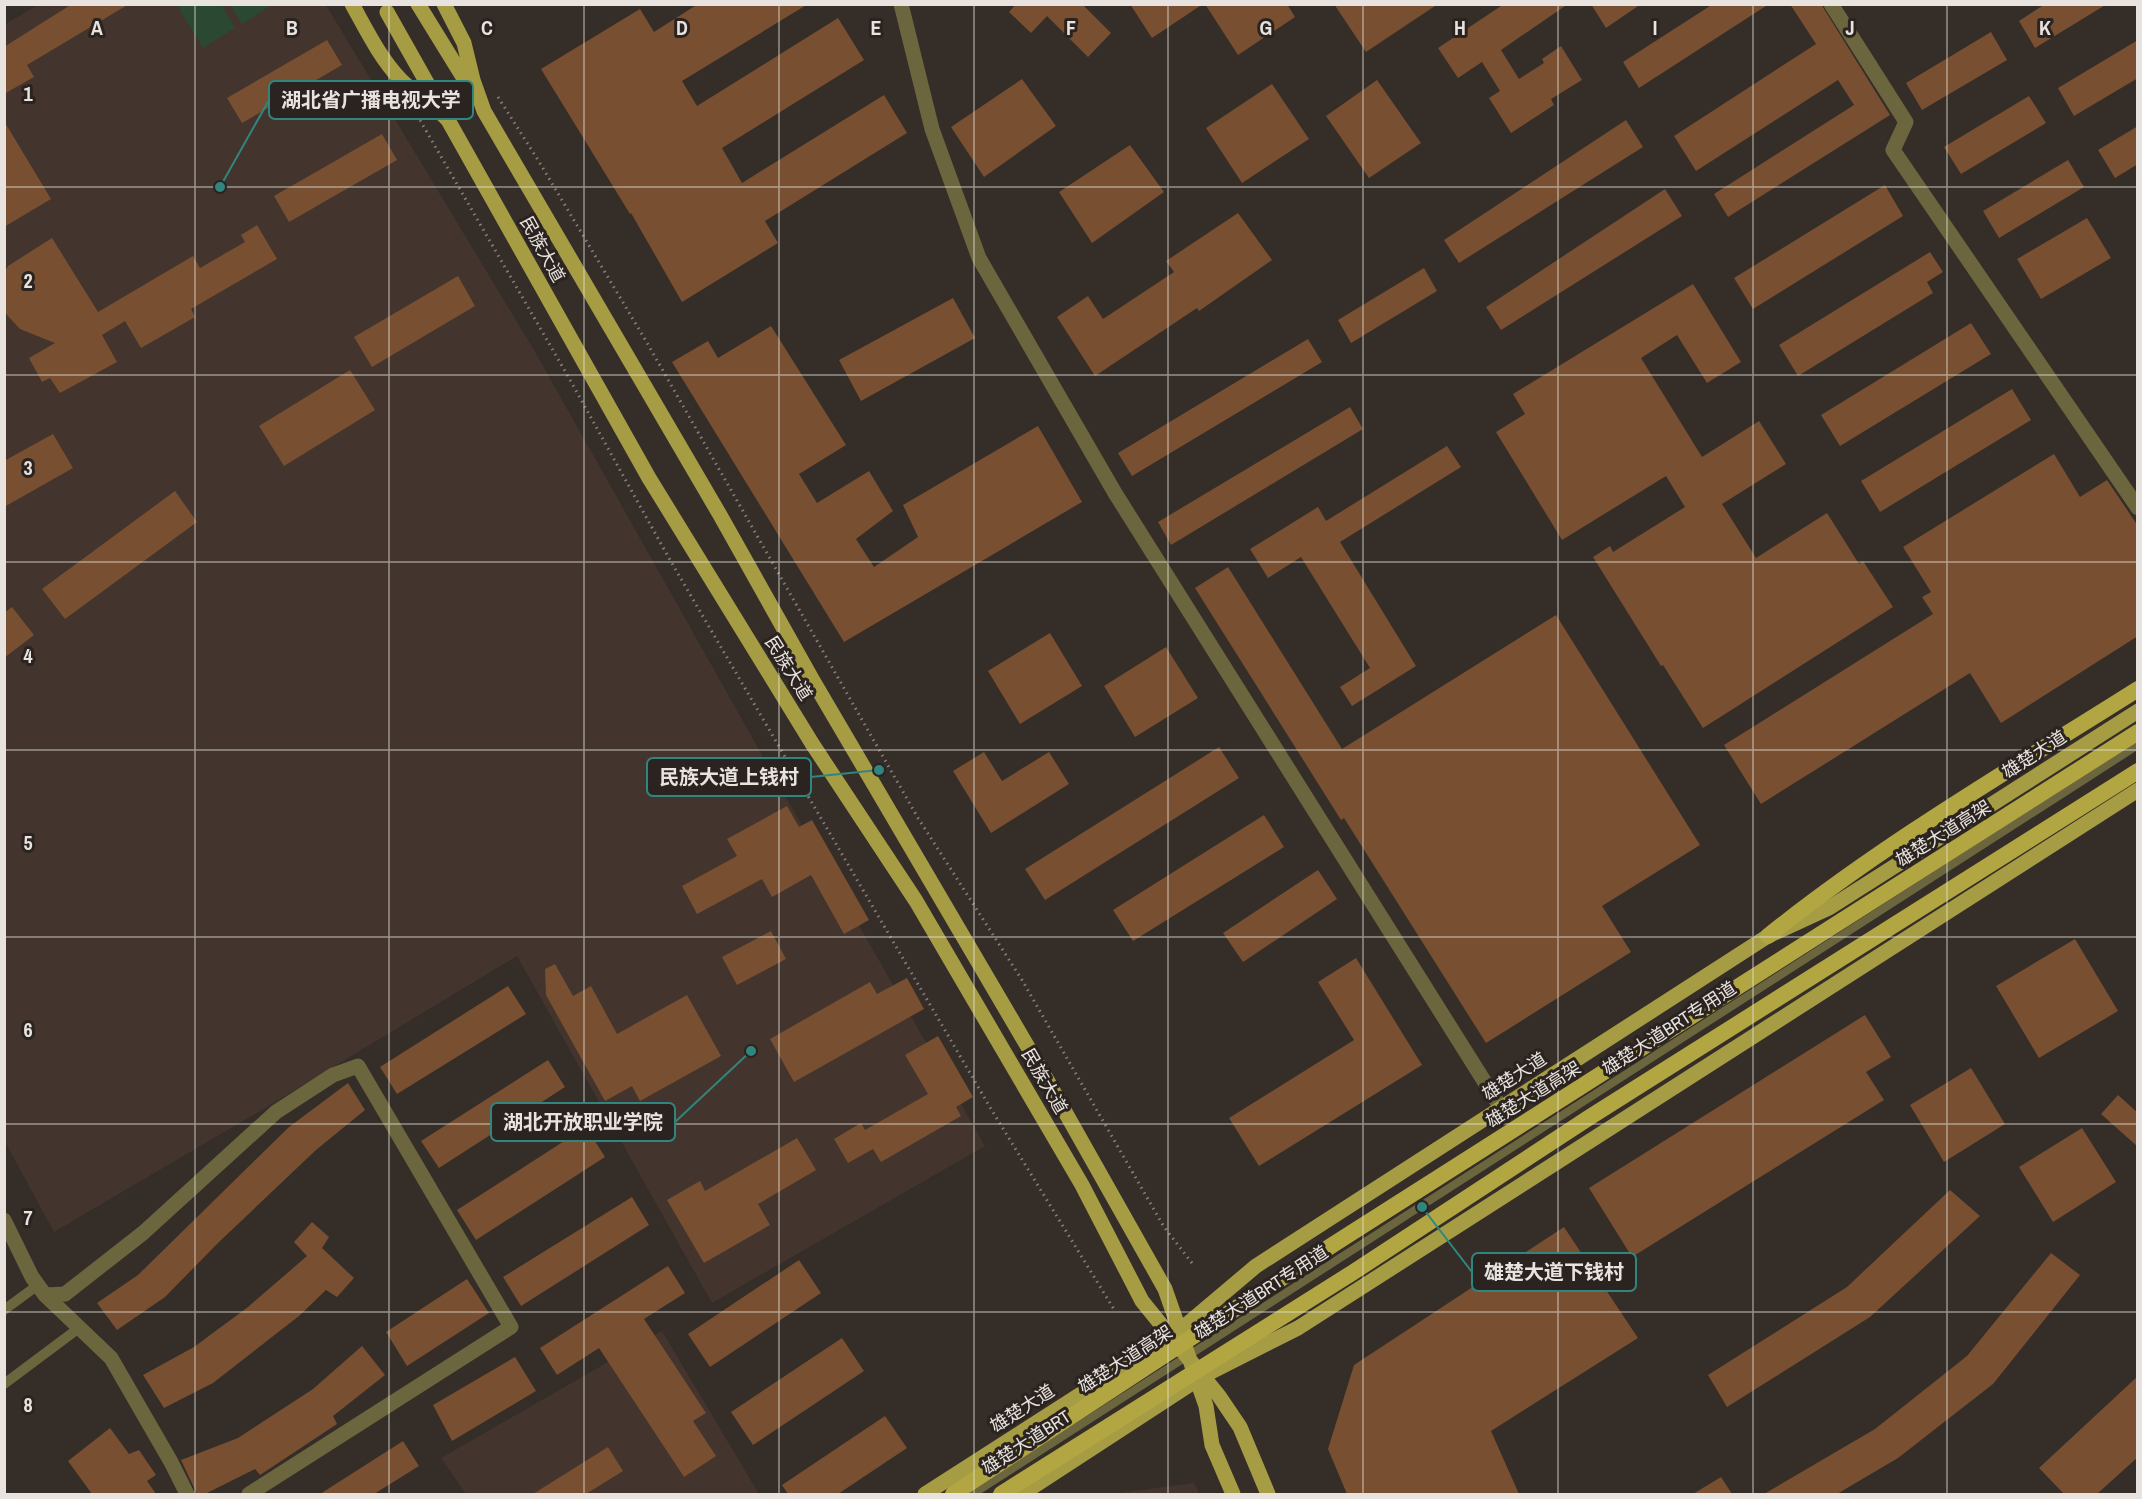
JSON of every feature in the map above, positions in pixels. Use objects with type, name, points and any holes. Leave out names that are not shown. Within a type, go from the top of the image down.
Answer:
[{"type":"highway","points":[[1768,936],[1820,894],[1900,840],[2138,689]]},
{"type":"highway","name":"雄楚大道高架","points":[[953,1494],[1334,1244],[2138,732]]},
{"type":"highway","points":[[1001,1494],[1352,1273],[1590,1117],[2138,771]]},
{"type":"main road","name":"民族大道","points":[[352,4],[378,50],[392,69],[403,82],[434,105],[448,120],[649,478],[813,745],[916,901],[1082,1185],[1142,1301],[1175,1334]]},
{"type":"main road","points":[[418,4],[484,111]]},
{"type":"main road","name":"民族大道","points":[[444,4],[464,43],[473,80],[484,111],[1047,1080],[1165,1289],[1175,1334],[1187,1357],[1199,1378],[1240,1428],[1268,1494]]},
{"type":"main road","points":[[387,12],[448,120]]},
{"type":"main road","name":"雄楚大道","points":[[924,1494],[1175,1334],[1256,1266],[1768,936],[1829,908],[2138,711]]},
{"type":"main road","points":[[1022,1494],[1199,1378],[1298,1328],[2138,790]]},
{"type":"main road","name":"民族大道","points":[[1199,1378],[1212,1445],[1233,1494]]},
{"type":"street","points":[[901,4],[932,129],[979,258],[1115,494],[1501,1108]]},
{"type":"street","points":[[1831,4],[1906,122],[1893,150],[2138,508]]},
{"type":"street","points":[[4,1310],[41,1290],[65,1294],[143,1233],[276,1112],[333,1075],[358,1066],[511,1327],[249,1494]]},
{"type":"street","points":[[4,1220],[32,1277],[41,1290],[111,1358],[187,1494]]},
{"type":"street","points":[[4,1384],[79,1328]]},
{"type":"lane","name":"雄楚大道BRT专用道","points":[[1187,1357],[2138,745]]},
{"type":"lane","name":"雄楚大道BRT","points":[[973,1494],[1187,1357]]},
{"type":"path","points":[[495,92],[646,341],[918,818],[1022,980],[1164,1227],[1192,1263]]},
{"type":"path","points":[[415,112],[563,368],[676,570],[991,1109],[1115,1311]]},
{"type":"shaded area","points":[[38,5],[326,5],[534,350],[985,1146],[712,1303],[517,956],[54,1232],[4,1140],[4,25]]},
{"type":"shaded area","points":[[662,1331],[759,1494],[466,1494],[441,1458]]},
{"type":"shaded area","points":[[1194,1483],[1199,1494],[1112,1494]]},
{"type":"green space","points":[[177,5],[222,5],[235,28],[203,48]]},
{"type":"green space","points":[[230,5],[272,5],[242,24]]},
{"type":"building","points":[[72,4],[129,4],[27,65],[34,77],[4,94],[4,47]]},
{"type":"building","points":[[698,4],[808,4],[682,81],[697,106],[838,18],[864,60],[722,148],[742,183],[884,95],[907,133],[765,221],[778,243],[682,302],[631,213],[541,69],[640,9],[654,32]]},
{"type":"building","points":[[1016,4],[1082,4],[1111,33],[1088,57],[1047,16],[1031,33],[1009,12]]},
{"type":"building","points":[[1130,4],[1203,4],[1152,38]]},
{"type":"building","points":[[1205,4],[1287,4],[1295,17],[1238,55]]},
{"type":"building","points":[[1334,4],[1438,4],[1366,52]]},
{"type":"building","points":[[1504,4],[1568,4],[1501,50],[1519,79],[1544,63],[1542,59],[1561,46],[1582,80],[1551,99],[1554,105],[1511,133],[1489,98],[1500,91],[1482,62],[1458,78],[1438,48]]},
{"type":"building","points":[[1591,4],[1641,4],[1606,28]]},
{"type":"building","points":[[1713,4],[1769,4],[1639,88],[1623,62]]},
{"type":"building","points":[[1790,4],[1821,4],[1890,115],[1728,217],[1714,194],[1854,105],[1838,80],[1696,171],[1674,136],[1816,44]]},
{"type":"building","points":[[2045,4],[2107,4],[2035,48],[2019,21]]},
{"type":"building","points":[[1991,32],[2007,60],[1922,110],[1906,83]]},
{"type":"building","points":[[327,40],[342,65],[242,123],[227,98]]},
{"type":"building","points":[[2138,40],[2138,78],[2074,116],[2058,88]]},
{"type":"building","points":[[1022,79],[1056,126],[984,177],[951,127]]},
{"type":"building","points":[[1377,80],[1421,143],[1369,178],[1326,116]]},
{"type":"building","points":[[1272,84],[1309,139],[1242,183],[1206,128]]},
{"type":"building","points":[[2029,96],[2046,123],[1961,174],[1944,147]]},
{"type":"building","points":[[1626,120],[1643,147],[1459,263],[1444,240]]},
{"type":"building","points":[[4,121],[51,199],[4,227]]},
{"type":"building","points":[[2138,126],[2138,164],[2115,178],[2098,150]]},
{"type":"building","points":[[382,134],[397,160],[289,222],[274,196]]},
{"type":"building","points":[[1130,145],[1164,192],[1092,243],[1059,192]]},
{"type":"building","points":[[2068,160],[2084,187],[1999,238],[1983,211]]},
{"type":"building","points":[[1885,185],[1903,216],[1753,309],[1734,278]]},
{"type":"building","points":[[1665,189],[1682,216],[1501,330],[1486,307]]},
{"type":"building","points":[[1238,213],[1272,260],[1199,311],[1197,308],[1095,376],[1057,317],[1088,296],[1103,319],[1174,272],[1166,261]]},
{"type":"building","points":[[2087,218],[2111,258],[2041,299],[2017,259]]},
{"type":"building","points":[[257,225],[277,259],[191,309],[195,317],[141,348],[125,321],[102,335],[117,362],[60,393],[50,378],[42,382],[29,358],[55,343],[20,329],[4,309],[4,273],[8,266],[52,238],[98,312],[193,256],[200,268],[245,242],[241,235]]},
{"type":"building","points":[[1930,252],[1943,272],[1927,282],[1933,293],[1798,376],[1779,345]]},
{"type":"building","points":[[1424,268],[1437,291],[1351,343],[1338,320]]},
{"type":"building","points":[[458,276],[475,306],[372,367],[354,337]]},
{"type":"building","points":[[1693,284],[1741,362],[1707,383],[1677,335],[1641,358],[1702,457],[1759,421],[1786,464],[1722,504],[1756,558],[1827,513],[1859,564],[1863,561],[1893,607],[1703,728],[1593,557],[1610,546],[1613,552],[1685,507],[1666,476],[1562,540],[1496,432],[1525,414],[1513,394]]},
{"type":"building","points":[[953,298],[975,338],[861,401],[839,360]]},
{"type":"building","points":[[1971,323],[1991,354],[1840,446],[1821,415]]},
{"type":"building","points":[[771,326],[846,445],[799,474],[817,503],[869,471],[893,511],[856,539],[874,567],[918,537],[903,505],[1038,426],[1082,502],[844,642],[672,362],[708,341],[718,358]]},
{"type":"building","points":[[1308,339],[1322,362],[1132,476],[1118,453]]},
{"type":"building","points":[[350,370],[375,410],[284,466],[259,426]]},
{"type":"building","points":[[2012,389],[2031,420],[1880,512],[1861,481]]},
{"type":"building","points":[[1350,407],[1363,429],[1171,545],[1158,522]]},
{"type":"building","points":[[53,434],[73,468],[4,507],[4,461]]},
{"type":"building","points":[[1447,446],[1461,467],[1340,542],[1416,666],[1352,706],[1340,687],[1370,668],[1301,557],[1268,578],[1250,549],[1318,507],[1326,521]]},
{"type":"building","points":[[2054,454],[2080,497],[2107,480],[2138,526],[2138,636],[2001,723],[1970,673],[1761,804],[1724,745],[1933,614],[1922,597],[1931,592],[1903,547]]},
{"type":"building","points":[[175,491],[197,522],[65,619],[42,589]]},
{"type":"building","points":[[1228,567],[1342,749],[1556,615],[1700,845],[1602,906],[1631,952],[1486,1043],[1344,818],[1341,820],[1195,588]]},
{"type":"building","points":[[12,607],[34,635],[4,658],[4,613]]},
{"type":"building","points":[[1050,633],[1082,686],[1020,724],[988,671]]},
{"type":"building","points":[[1166,647],[1198,698],[1135,737],[1104,686]]},
{"type":"building","points":[[1219,747],[1239,778],[1045,900],[1025,869]]},
{"type":"building","points":[[984,752],[1002,781],[1049,752],[1069,784],[991,833],[953,771]]},
{"type":"building","points":[[787,806],[799,827],[812,820],[869,920],[844,934],[811,875],[772,897],[762,879],[697,914],[682,886],[737,856],[727,839]]},
{"type":"building","points":[[1264,815],[1284,847],[1133,941],[1113,910]]},
{"type":"building","points":[[1318,870],[1337,899],[1243,962],[1223,933]]},
{"type":"building","points":[[771,931],[786,959],[737,985],[722,957]]},
{"type":"building","points":[[2075,939],[2118,1011],[2039,1058],[1996,986]]},
{"type":"building","points":[[1356,958],[1422,1065],[1259,1166],[1229,1118],[1354,1040],[1318,982]]},
{"type":"building","points":[[555,964],[573,996],[591,986],[617,1034],[687,995],[721,1056],[640,1101],[632,1086],[605,1101],[546,995],[545,969]]},
{"type":"building","points":[[907,978],[924,1009],[794,1082],[770,1039],[870,982],[877,994]]},
{"type":"building","points":[[508,986],[526,1014],[397,1094],[380,1067]]},
{"type":"building","points":[[1865,1015],[1891,1057],[1866,1072],[1884,1100],[1632,1257],[1589,1188]]},
{"type":"building","points":[[938,1036],[973,1097],[956,1107],[961,1116],[881,1162],[873,1149],[848,1163],[834,1139],[861,1123],[865,1130],[928,1094],[905,1055]]},
{"type":"building","points":[[548,1060],[565,1087],[439,1168],[421,1141]]},
{"type":"building","points":[[1971,1068],[2005,1124],[1944,1162],[1910,1105]]},
{"type":"building","points":[[348,1083],[365,1110],[316,1150],[165,1297],[117,1330],[97,1303],[138,1275],[289,1127]]},
{"type":"building","points":[[2118,1095],[2138,1113],[2138,1147],[2101,1114]]},
{"type":"building","points":[[586,1127],[605,1157],[476,1240],[457,1210]]},
{"type":"building","points":[[2082,1128],[2116,1182],[2053,1222],[2019,1167]]},
{"type":"building","points":[[797,1138],[816,1170],[758,1204],[770,1225],[704,1263],[667,1200],[700,1181],[705,1191]]},
{"type":"building","points":[[1950,1190],[1980,1216],[1870,1317],[1727,1407],[1708,1375],[1847,1287]]},
{"type":"building","points":[[632,1197],[649,1225],[521,1306],[503,1277]]},
{"type":"building","points":[[312,1222],[329,1237],[322,1248],[354,1278],[337,1297],[326,1290],[299,1316],[213,1383],[164,1408],[143,1375],[194,1347],[248,1307],[307,1256],[294,1242]]},
{"type":"building","points":[[1564,1227],[1638,1338],[1491,1431],[1519,1494],[1347,1494],[1328,1449],[1354,1365]]},
{"type":"building","points":[[2051,1253],[2080,1275],[1993,1384],[1898,1458],[1837,1494],[1764,1494],[1875,1429],[1967,1356]]},
{"type":"building","points":[[799,1260],[821,1293],[710,1367],[688,1334]]},
{"type":"building","points":[[668,1266],[685,1293],[644,1319],[706,1413],[693,1421],[716,1456],[684,1477],[599,1348],[557,1375],[540,1348]]},
{"type":"building","points":[[467,1279],[489,1313],[407,1366],[386,1332]]},
{"type":"building","points":[[842,1338],[864,1371],[753,1445],[731,1412]]},
{"type":"building","points":[[362,1346],[385,1375],[333,1416],[337,1424],[260,1475],[255,1469],[205,1494],[197,1494],[181,1460],[238,1438],[313,1389]]},
{"type":"building","points":[[515,1357],[536,1391],[452,1441],[433,1405]]},
{"type":"building","points":[[2138,1376],[2138,1457],[2097,1494],[2064,1494],[2039,1468]]},
{"type":"building","points":[[885,1416],[907,1448],[838,1494],[788,1494],[782,1485]]},
{"type":"building","points":[[110,1428],[129,1454],[139,1450],[156,1475],[147,1481],[156,1494],[92,1494],[68,1461]]},
{"type":"building","points":[[403,1441],[419,1466],[374,1494],[320,1494]]},
{"type":"building","points":[[608,1447],[623,1471],[586,1494],[533,1494]]},
{"type":"building","points":[[1721,1477],[1732,1494],[1693,1494]]},
{"type":"place","name":"湖北省广播电视大学","points":[[220,187]]},
{"type":"place","name":"民族大道上钱村","points":[[879,770]]},
{"type":"place","name":"湖北开放职业学院","points":[[751,1051]]},
{"type":"place","name":"雄楚大道下钱村","points":[[1422,1207]]}]
